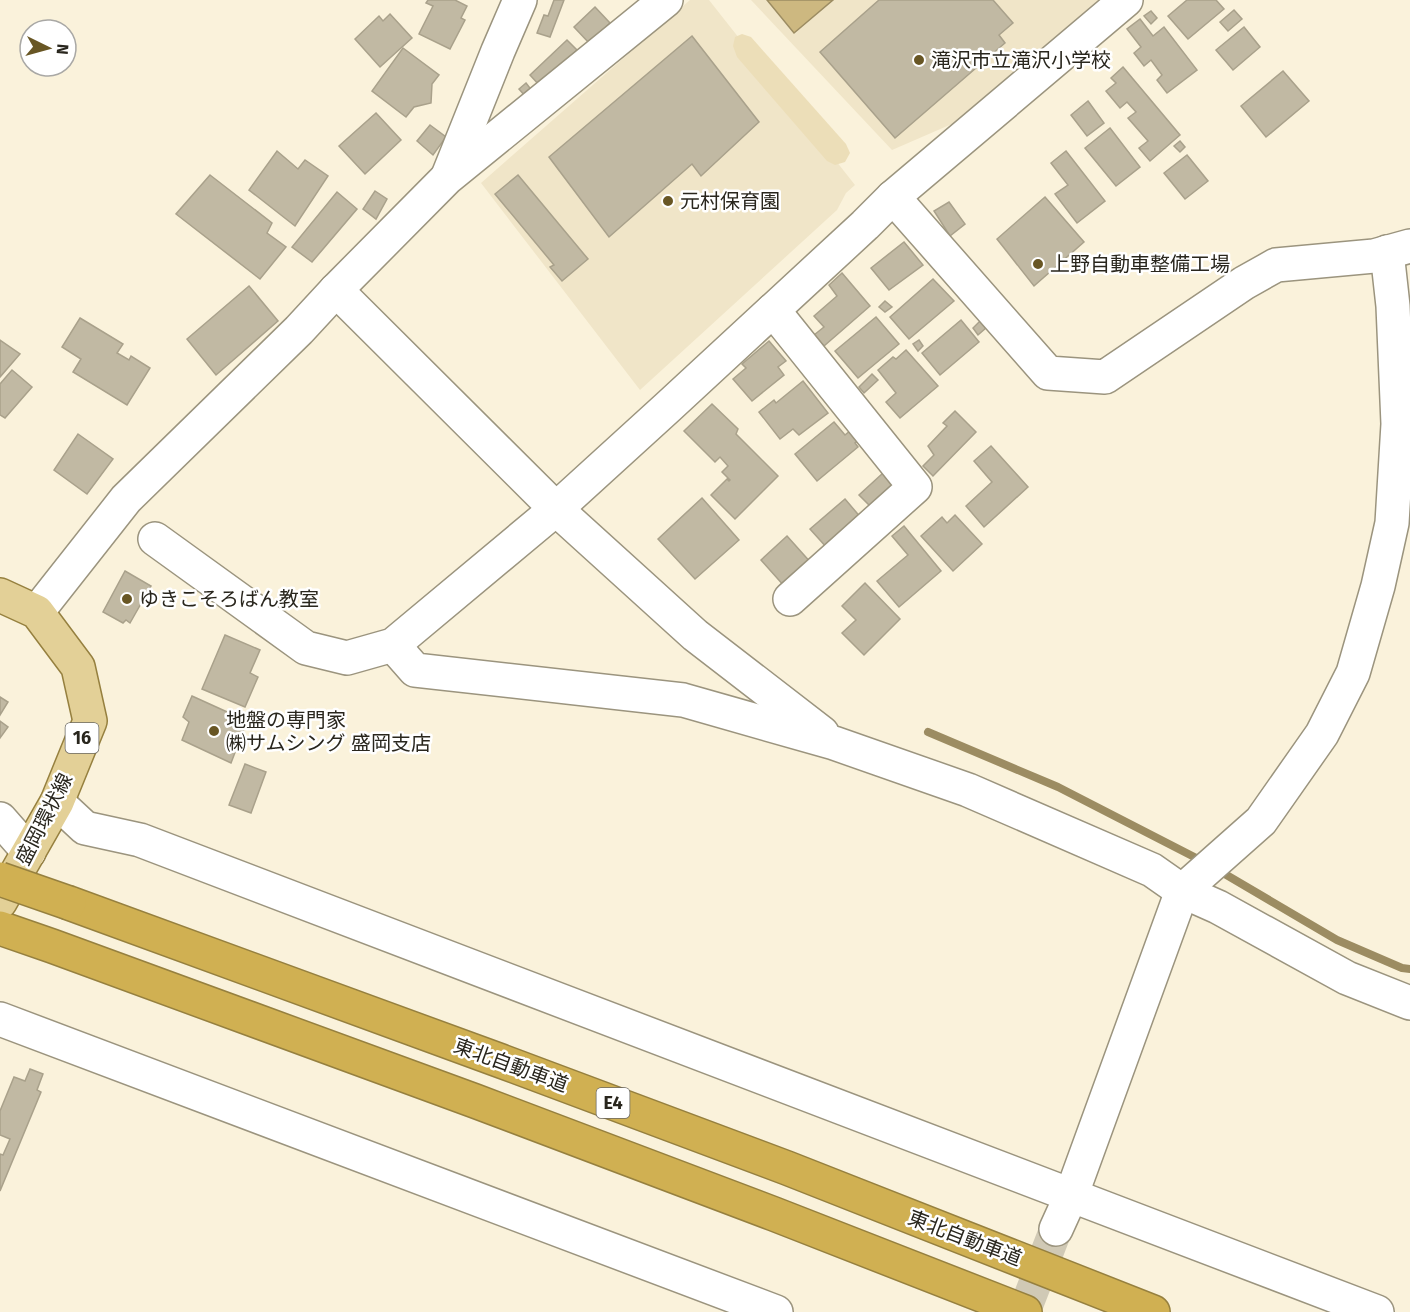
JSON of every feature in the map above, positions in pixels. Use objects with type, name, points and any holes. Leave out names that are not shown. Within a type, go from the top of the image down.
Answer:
[{"type":"highway","name":"東北自動車道","points":[[0,879],[501,1061],[787,1168],[1153,1312]]},
{"type":"highway","name":"E4","points":[[0,928],[475,1101],[1025,1312]]},
{"type":"main road","name":"盛岡環状線","points":[[0,595],[37,612],[78,667],[90,721],[57,802],[0,902]]},
{"type":"street","points":[[447,178],[520,0]]},
{"type":"street","points":[[37,612],[126,499],[299,330],[447,178],[666,0]]},
{"type":"street","points":[[155,539],[256,596],[306,648],[347,658],[393,645],[556,509],[893,197],[1126,0]]},
{"type":"street","points":[[893,197],[1047,373],[1105,377],[1244,283],[1276,265],[1374,256],[1399,249],[1393,306],[1398,424],[1392,523],[1378,586],[1353,673],[1322,734],[1261,821],[1201,874],[1056,1229]]},
{"type":"street","points":[[336,290],[556,509],[695,635],[834,743]]},
{"type":"street","points":[[773,310],[915,487],[790,599]]},
{"type":"street","points":[[393,645],[415,670],[683,700],[834,743],[968,790],[1152,870],[1201,874]]},
{"type":"street","points":[[57,802],[85,828],[140,840],[1377,1312]]},
{"type":"street","points":[[0,819],[29,852]]},
{"type":"street","points":[[1201,874],[1218,907],[1347,978],[1410,1003]]},
{"type":"street","points":[[0,1019],[776,1312]]},
{"type":"shaded area","name":"元村保育園","points":[[690,0],[709,0],[855,185],[846,193],[837,210],[640,390],[481,183]]},
{"type":"shaded area","name":"滝沢市立滝沢小学校","points":[[751,0],[1100,0],[961,120],[892,150]]},
{"type":"shaded area","points":[[767,0],[833,0],[794,33]]},
{"type":"shaded area","points":[[742,34],[751,37],[846,144],[850,153],[845,162],[835,165],[827,161],[737,57],[733,46],[735,37]]},
{"type":"building","points":[[428,0],[455,0],[467,6],[461,18],[465,20],[450,49],[419,34],[433,6],[426,3]]},
{"type":"building","points":[[554,0],[564,0],[550,37],[537,33],[544,15],[548,16]]},
{"type":"building","points":[[879,0],[993,0],[1013,23],[999,35],[1005,43],[895,138],[820,52]]},
{"type":"building","points":[[1187,0],[1216,0],[1224,9],[1188,39],[1168,16]]},
{"type":"building","points":[[595,7],[610,23],[589,43],[574,27]]},
{"type":"building","points":[[1234,10],[1242,19],[1228,31],[1220,22]]},
{"type":"building","points":[[1151,11],[1157,18],[1151,24],[1144,16]]},
{"type":"building","points":[[390,14],[412,38],[380,67],[355,39],[379,16],[383,21]]},
{"type":"building","points":[[1140,19],[1153,36],[1164,27],[1197,70],[1167,93],[1157,80],[1162,75],[1151,60],[1144,66],[1134,53],[1141,47],[1127,29]]},
{"type":"building","points":[[1244,27],[1260,47],[1233,70],[1216,50]]},
{"type":"building","name":"元村保育園","points":[[692,36],[759,122],[701,176],[692,164],[609,237],[549,157]]},
{"type":"building","points":[[567,40],[577,50],[540,86],[530,75]]},
{"type":"building","points":[[403,48],[439,75],[432,84],[431,103],[414,107],[406,117],[372,91]]},
{"type":"building","points":[[1123,67],[1180,135],[1150,161],[1139,148],[1148,141],[1128,118],[1136,112],[1127,102],[1120,108],[1106,91],[1116,83],[1111,78]]},
{"type":"building","points":[[1283,71],[1309,101],[1266,137],[1241,106]]},
{"type":"building","points":[[526,83],[533,92],[526,97],[519,89]]},
{"type":"building","points":[[1088,101],[1104,123],[1087,136],[1071,115]]},
{"type":"building","points":[[376,113],[401,140],[365,174],[339,146]]},
{"type":"building","points":[[430,125],[446,137],[433,155],[417,141]]},
{"type":"building","points":[[1110,128],[1140,167],[1116,186],[1085,148]]},
{"type":"building","points":[[1180,141],[1185,147],[1180,152],[1174,146]]},
{"type":"building","points":[[277,151],[298,169],[305,160],[328,176],[295,226],[249,190]]},
{"type":"building","points":[[1066,151],[1105,201],[1077,223],[1055,194],[1068,185],[1051,163]]},
{"type":"building","points":[[1187,155],[1208,181],[1185,199],[1164,173]]},
{"type":"building","points":[[210,175],[272,223],[267,233],[286,247],[260,279],[176,214]]},
{"type":"building","points":[[518,175],[588,259],[562,281],[550,267],[554,265],[495,194]]},
{"type":"building","points":[[375,191],[387,199],[376,219],[363,209]]},
{"type":"building","points":[[337,192],[357,209],[312,262],[292,247]]},
{"type":"building","name":"上野自動車整備工場","points":[[1045,197],[1084,242],[1034,286],[997,239]]},
{"type":"building","points":[[949,202],[965,224],[950,236],[934,211]]},
{"type":"building","points":[[904,242],[923,265],[889,290],[871,268]]},
{"type":"building","points":[[842,273],[870,306],[824,346],[814,335],[824,327],[814,316],[837,296],[829,285]]},
{"type":"building","points":[[933,279],[954,301],[909,339],[890,317]]},
{"type":"building","points":[[249,286],[278,321],[216,375],[187,339]]},
{"type":"building","points":[[885,301],[892,307],[885,312],[879,307]]},
{"type":"building","points":[[876,317],[899,344],[858,378],[835,351]]},
{"type":"building","points":[[80,318],[123,344],[117,353],[129,360],[131,356],[150,368],[127,405],[73,372],[81,359],[62,347]]},
{"type":"building","points":[[961,320],[979,342],[940,375],[922,353]]},
{"type":"building","points":[[980,321],[986,328],[978,335],[973,328]]},
{"type":"building","points":[[0,340],[20,354],[0,377]]},
{"type":"building","points":[[919,340],[923,346],[918,351],[913,344]]},
{"type":"building","points":[[769,341],[786,361],[778,367],[784,375],[752,401],[733,379],[746,368],[742,364]]},
{"type":"building","points":[[906,350],[938,386],[900,418],[886,402],[896,393],[878,370],[893,357],[896,359]]},
{"type":"building","points":[[12,370],[32,387],[5,418],[0,415],[0,384]]},
{"type":"building","points":[[872,374],[878,380],[864,393],[859,387]]},
{"type":"building","points":[[803,381],[828,413],[799,435],[793,429],[780,439],[759,412],[774,400],[776,403]]},
{"type":"building","points":[[712,404],[738,429],[736,434],[778,476],[735,519],[711,495],[727,479],[730,480],[722,472],[728,466],[720,457],[715,462],[684,431]]},
{"type":"building","points":[[955,411],[976,432],[933,476],[923,466],[934,455],[928,446],[947,426],[943,423]]},
{"type":"building","points":[[834,422],[845,435],[851,430],[859,440],[855,443],[858,447],[817,481],[795,454]]},
{"type":"building","points":[[78,434],[113,459],[87,494],[54,470]]},
{"type":"building","points":[[991,446],[1028,487],[984,527],[966,506],[992,482],[974,461]]},
{"type":"building","points":[[883,473],[897,489],[875,511],[859,495]]},
{"type":"building","points":[[702,498],[739,540],[695,579],[658,539]]},
{"type":"building","points":[[845,499],[862,519],[828,549],[810,529]]},
{"type":"building","points":[[955,515],[982,544],[953,571],[921,536],[942,517],[947,523]]},
{"type":"building","points":[[904,526],[941,571],[899,607],[877,581],[908,555],[892,536]]},
{"type":"building","points":[[787,536],[812,564],[785,587],[761,560]]},
{"type":"building","name":"ゆきこそろばん教室","points":[[125,571],[151,586],[130,623],[126,620],[123,623],[103,612]]},
{"type":"building","points":[[865,583],[900,619],[864,655],[842,633],[856,620],[842,606]]},
{"type":"building","points":[[225,635],[260,650],[250,673],[258,677],[245,707],[202,689]]},
{"type":"building","name":"地盤の専門家 ㈱サムシング 盛岡支店","points":[[192,696],[247,721],[231,763],[182,740],[189,722],[183,717]]},
{"type":"building","points":[[0,697],[8,702],[0,715]]},
{"type":"building","points":[[0,721],[8,727],[0,738]]},
{"type":"building","points":[[245,764],[266,772],[251,813],[229,805]]},
{"type":"building","points":[[30,1069],[43,1074],[37,1090],[41,1092],[0,1191],[0,1154],[3,1155],[10,1139],[0,1135],[0,1111],[14,1077],[25,1081]]},
{"type":"waterway","points":[[928,732],[1058,787],[1204,862]]},
{"type":"waterway","points":[[1218,870],[1337,940],[1402,968],[1410,969]]},
{"type":"tunnel","points":[[1024,1312],[1056,1229]]},
{"type":"place","name":"滝沢市立滝沢小学校","points":[[919,60]]},
{"type":"place","name":"元村保育園","points":[[668,201]]},
{"type":"place","name":"上野自動車整備工場","points":[[1038,264]]},
{"type":"place","name":"ゆきこそろばん教室","points":[[127,599]]},
{"type":"place","name":"地盤の専門家 ㈱サムシング 盛岡支店","points":[[214,731]]}]
